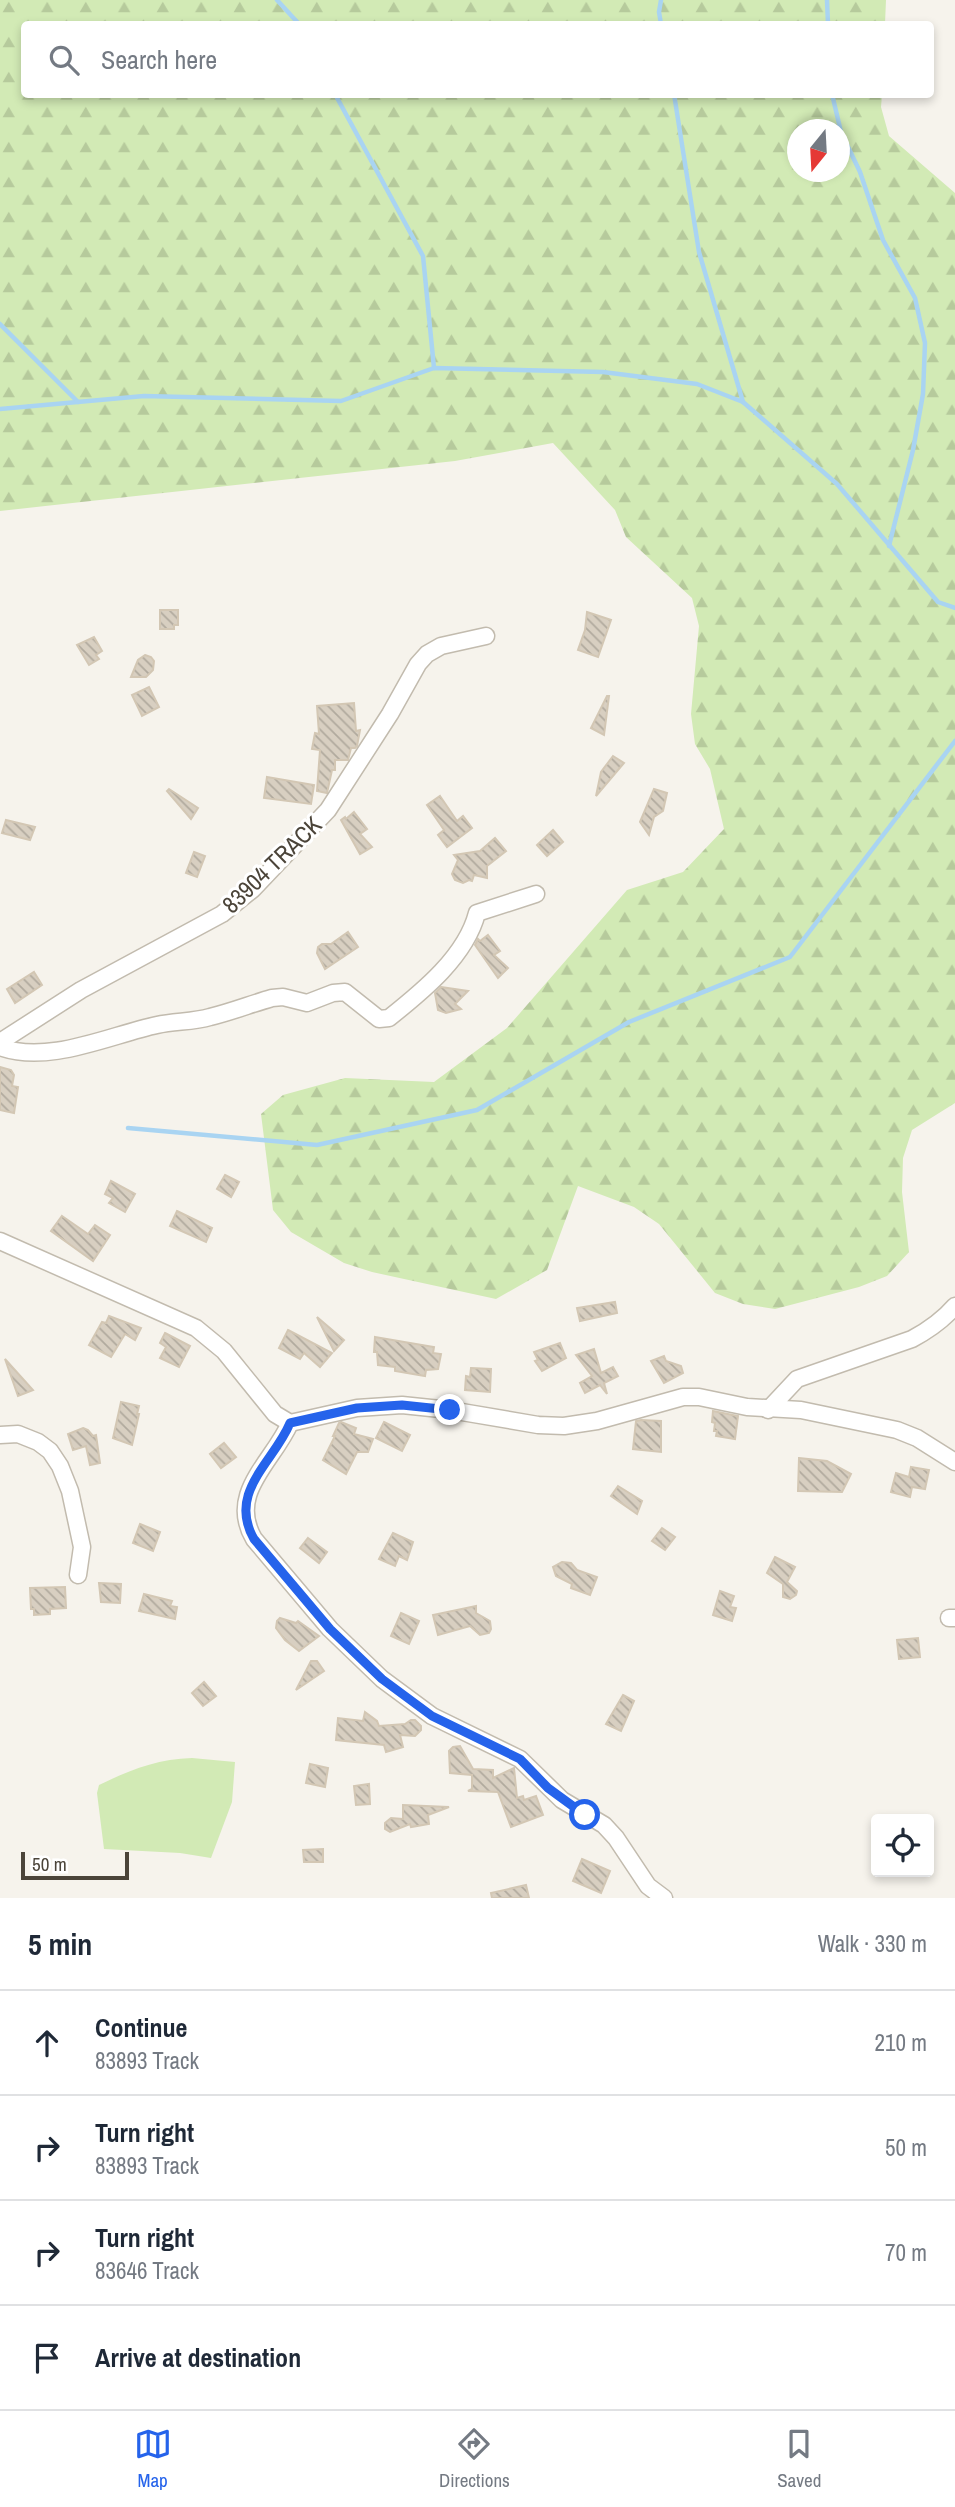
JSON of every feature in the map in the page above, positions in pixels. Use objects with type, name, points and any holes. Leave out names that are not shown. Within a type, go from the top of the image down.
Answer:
[{"type":"street","name":"83904 TRACK","points":[[0,1045],[81,990],[222,914],[253,889],[328,810],[426,654],[441,646],[486,636]]},
{"type":"street","points":[[0,1045],[20,1051],[63,1049],[158,1024],[209,1017],[272,998],[282,997],[307,1003],[338,991],[351,994],[379,1019],[389,1018],[442,971],[474,926],[477,913],[536,894]]},
{"type":"street","points":[[0,1241],[196,1328],[224,1351],[275,1414],[290,1423],[357,1408],[402,1405],[538,1425],[564,1426],[597,1421],[683,1397],[699,1397],[768,1410],[801,1410],[897,1430],[917,1438],[955,1462]]},
{"type":"street","points":[[768,1410],[797,1379],[912,1339],[945,1318],[955,1306]]},
{"type":"street","points":[[290,1423],[284,1438],[249,1489],[245,1513],[254,1539],[330,1629],[382,1679],[432,1716],[520,1759],[562,1800],[604,1825],[616,1838],[648,1886],[664,1898]]},
{"type":"street","points":[[0,1435],[18,1434],[38,1442],[50,1451],[60,1466],[70,1491],[82,1547],[78,1575]]},
{"type":"green space","points":[[0,0],[886,0],[885,21],[21,21],[21,98],[882,98],[881,107],[889,136],[955,193],[955,1103],[912,1130],[903,1158],[902,1192],[909,1252],[887,1276],[859,1287],[775,1309],[743,1304],[715,1293],[659,1224],[634,1207],[578,1186],[547,1270],[496,1299],[372,1272],[344,1263],[291,1232],[273,1210],[261,1114],[283,1095],[345,1078],[434,1082],[507,1028],[627,890],[683,872],[724,829],[710,769],[695,744],[691,714],[699,626],[692,598],[626,537],[615,510],[553,443],[455,461],[0,511]]},
{"type":"green space","points":[[192,1758],[235,1762],[232,1802],[211,1858],[180,1853],[104,1849],[97,1793],[99,1785],[144,1766]]},
{"type":"building","points":[[160,610],[178,610],[178,625],[174,625],[174,629],[160,629]]},
{"type":"building","points":[[587,612],[611,620],[598,657],[578,650],[585,630]]},
{"type":"building","points":[[94,637],[102,651],[96,655],[99,659],[89,665],[77,645]]},
{"type":"building","points":[[145,655],[154,661],[153,670],[146,677],[131,677],[138,660]]},
{"type":"building","points":[[149,687],[159,707],[142,716],[132,695]]},
{"type":"building","points":[[609,696],[604,735],[591,728]]},
{"type":"building","points":[[354,703],[356,731],[360,730],[357,746],[351,748],[348,760],[335,760],[335,770],[332,770],[327,793],[317,791],[320,750],[312,749],[315,733],[319,734],[317,706]]},
{"type":"building","points":[[613,756],[624,763],[596,796],[601,772]]},
{"type":"building","points":[[267,777],[314,785],[311,804],[264,798]]},
{"type":"building","points":[[169,789],[198,808],[191,819],[167,791]]},
{"type":"building","points":[[654,789],[667,793],[663,811],[654,817],[649,835],[640,822]]},
{"type":"building","points":[[440,796],[457,821],[463,816],[472,828],[447,847],[438,835],[444,830],[427,805]]},
{"type":"building","points":[[354,812],[367,829],[360,834],[372,847],[360,854],[341,820]]},
{"type":"building","points":[[6,820],[35,827],[30,840],[2,833]]},
{"type":"building","points":[[553,830],[563,842],[547,856],[537,845]]},
{"type":"building","points":[[495,838],[506,851],[487,866],[487,878],[474,875],[472,881],[463,883],[455,880],[452,874],[458,860],[454,855],[480,851]]},
{"type":"building","points":[[194,852],[205,856],[197,877],[186,873]]},
{"type":"building","points":[[348,932],[358,947],[325,969],[317,953],[318,947],[331,944]]},
{"type":"building","points":[[488,935],[500,951],[494,955],[508,968],[498,978],[475,945],[478,939],[480,941]]},
{"type":"building","points":[[34,972],[42,985],[15,1003],[7,989]]},
{"type":"building","points":[[441,987],[468,991],[455,1004],[461,1009],[446,1013],[438,1010],[435,993]]},
{"type":"building","points":[[0,1067],[11,1070],[14,1075],[12,1086],[18,1087],[14,1113],[0,1110]]},
{"type":"building","points":[[225,1175],[239,1182],[231,1197],[217,1189]]},
{"type":"building","points":[[111,1181],[135,1194],[125,1212],[109,1203],[113,1198],[105,1194]]},
{"type":"building","points":[[177,1211],[212,1228],[206,1242],[170,1226]]},
{"type":"building","points":[[62,1216],[88,1234],[95,1225],[110,1235],[93,1261],[51,1231]]},
{"type":"building","points":[[615,1302],[617,1313],[580,1321],[577,1308]]},
{"type":"building","points":[[109,1316],[141,1328],[135,1340],[125,1334],[111,1357],[89,1345],[102,1322],[106,1323]]},
{"type":"building","points":[[317,1317],[344,1340],[334,1351]]},
{"type":"building","points":[[288,1330],[332,1353],[320,1367],[304,1353],[300,1359],[279,1348]]},
{"type":"building","points":[[165,1333],[190,1346],[179,1367],[160,1358],[166,1347],[160,1343]]},
{"type":"building","points":[[375,1337],[434,1347],[433,1353],[441,1354],[438,1369],[426,1370],[425,1376],[378,1365],[377,1352],[374,1352]]},
{"type":"building","points":[[560,1343],[566,1358],[542,1371],[535,1361],[538,1360],[534,1352]]},
{"type":"building","points":[[594,1349],[601,1373],[613,1367],[618,1376],[604,1383],[607,1394],[600,1385],[585,1393],[580,1383],[592,1376],[576,1355]]},
{"type":"building","points":[[664,1356],[666,1361],[681,1366],[683,1373],[664,1383],[651,1361]]},
{"type":"building","points":[[5,1359],[33,1390],[18,1396]]},
{"type":"building","points":[[471,1368],[491,1369],[490,1392],[465,1390],[466,1376],[470,1377]]},
{"type":"building","points":[[121,1402],[139,1406],[132,1445],[113,1438]]},
{"type":"building","points":[[713,1411],[738,1416],[735,1439],[716,1436],[715,1423],[712,1422]]},
{"type":"building","points":[[636,1421],[661,1421],[661,1452],[633,1449]]},
{"type":"building","points":[[341,1422],[356,1428],[354,1434],[373,1439],[368,1452],[357,1452],[346,1474],[323,1460]]},
{"type":"building","points":[[384,1422],[410,1435],[402,1451],[376,1438]]},
{"type":"building","points":[[83,1428],[93,1436],[96,1435],[100,1463],[90,1465],[86,1446],[73,1450],[68,1434]]},
{"type":"building","points":[[224,1443],[236,1457],[221,1468],[210,1454]]},
{"type":"building","points":[[799,1458],[827,1461],[851,1474],[842,1492],[798,1491]]},
{"type":"building","points":[[911,1467],[929,1470],[925,1489],[912,1487],[910,1497],[891,1492],[896,1473],[909,1477]]},
{"type":"building","points":[[618,1486],[642,1501],[637,1514],[611,1496]]},
{"type":"building","points":[[140,1524],[160,1532],[153,1551],[133,1543]]},
{"type":"building","points":[[662,1528],[675,1537],[665,1550],[652,1541]]},
{"type":"building","points":[[393,1533],[413,1542],[407,1560],[399,1556],[395,1566],[379,1559]]},
{"type":"building","points":[[308,1538],[327,1552],[319,1563],[300,1548]]},
{"type":"building","points":[[775,1557],[795,1567],[787,1582],[797,1591],[790,1599],[783,1597],[783,1584],[767,1573]]},
{"type":"building","points":[[562,1562],[571,1563],[577,1570],[597,1577],[590,1595],[571,1588],[572,1584],[556,1576],[553,1567]]},
{"type":"building","points":[[99,1583],[121,1584],[120,1603],[101,1602]]},
{"type":"building","points":[[65,1587],[66,1608],[50,1609],[50,1614],[34,1615],[30,1588]]},
{"type":"building","points":[[720,1591],[734,1596],[730,1607],[736,1608],[732,1621],[713,1615]]},
{"type":"building","points":[[144,1594],[172,1601],[170,1606],[177,1607],[175,1619],[139,1611]]},
{"type":"building","points":[[476,1606],[476,1613],[490,1621],[489,1633],[480,1635],[470,1626],[438,1635],[433,1615]]},
{"type":"building","points":[[401,1613],[419,1621],[409,1644],[391,1636]]},
{"type":"building","points":[[280,1618],[296,1623],[298,1621],[319,1636],[299,1651],[285,1640],[276,1628]]},
{"type":"building","points":[[918,1638],[920,1657],[899,1659],[897,1640]]},
{"type":"building","points":[[311,1661],[317,1661],[324,1671],[296,1690]]},
{"type":"building","points":[[204,1682],[216,1696],[203,1706],[192,1693]]},
{"type":"building","points":[[623,1695],[634,1701],[621,1731],[606,1724]]},
{"type":"building","points":[[365,1712],[377,1721],[379,1726],[405,1724],[415,1720],[421,1730],[415,1736],[400,1735],[403,1747],[386,1752],[384,1745],[336,1740],[338,1718],[363,1721]]},
{"type":"building","points":[[460,1746],[473,1769],[493,1770],[493,1778],[514,1768],[517,1798],[523,1796],[524,1800],[536,1796],[543,1815],[511,1827],[498,1792],[468,1791],[472,1789],[472,1775],[450,1773],[449,1751]]},
{"type":"building","points":[[310,1764],[328,1768],[325,1787],[306,1783]]},
{"type":"building","points":[[369,1784],[370,1804],[356,1805],[354,1786]]},
{"type":"building","points":[[403,1805],[449,1807],[428,1815],[429,1824],[411,1827],[410,1824],[390,1832],[385,1829],[385,1823],[391,1818],[403,1819]]},
{"type":"building","points":[[323,1849],[323,1862],[304,1862],[303,1850]]},
{"type":"building","points":[[582,1859],[610,1871],[601,1893],[573,1881]]},
{"type":"building","points":[[526,1885],[529,1898],[492,1898],[491,1893]]},
{"type":"waterway","points":[[277,0],[296,21]]},
{"type":"waterway","points":[[660,21],[661,0]]},
{"type":"waterway","points":[[827,0],[828,21]]},
{"type":"waterway","points":[[337,98],[423,256],[434,368]]},
{"type":"waterway","points":[[675,98],[699,252],[743,402]]},
{"type":"waterway","points":[[833,98],[841,132],[860,172],[883,240],[915,298],[925,343],[923,394],[913,450],[889,546]]},
{"type":"waterway","points":[[0,324],[78,402]]},
{"type":"waterway","points":[[0,409],[144,396],[341,401],[434,368],[603,372],[697,384],[743,402],[837,484],[938,602],[955,608]]},
{"type":"waterway","points":[[128,1128],[317,1145],[477,1110],[629,1022],[790,957],[955,741]]},
{"type":"route","points":[[450,1410],[402,1405],[357,1408],[290,1423],[284,1438],[249,1489],[245,1503],[247,1525],[254,1539],[330,1629],[382,1679],[432,1716],[520,1759],[548,1788],[585,1815]]}]
